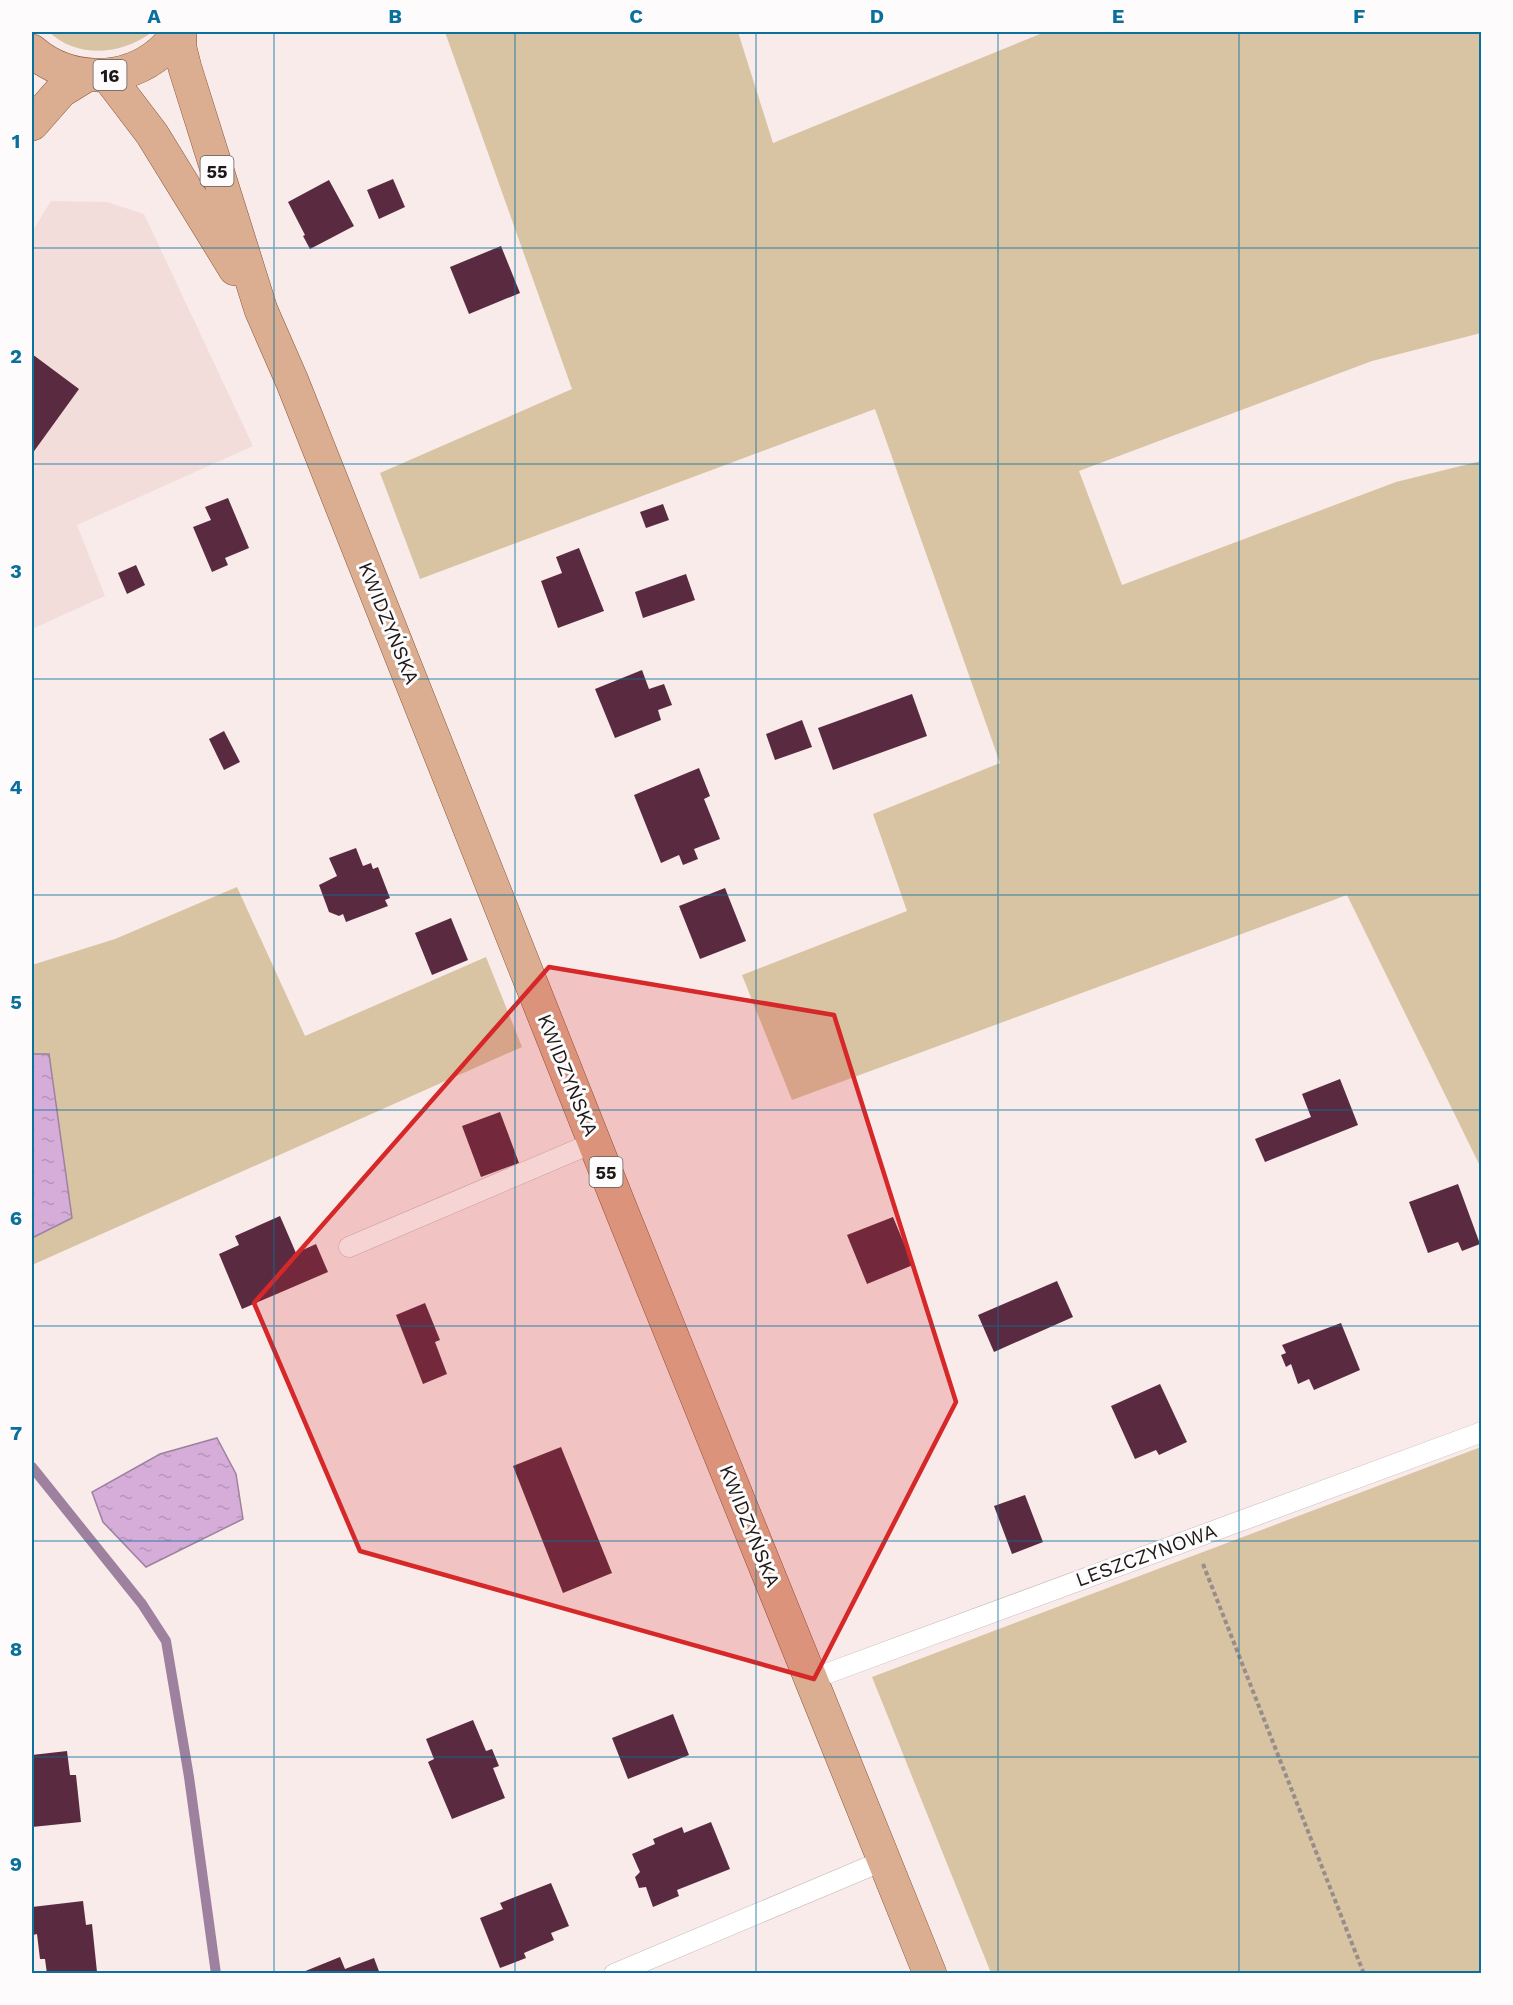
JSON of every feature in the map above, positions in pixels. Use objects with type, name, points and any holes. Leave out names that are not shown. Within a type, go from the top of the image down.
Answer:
[{"type":"main road","name":"16","points":[[32,124],[61,91],[97,75],[136,68],[160,53],[180,32]]},
{"type":"main road","name":"55","points":[[180,32],[180,48],[185,68],[261,310]]},
{"type":"main road","name":"16","points":[[32,51],[50,64],[68,72],[97,75]]},
{"type":"main road","name":"55","points":[[97,75],[152,134],[261,310]]},
{"type":"main road","name":"KWIDZYŃSKA","points":[[261,310],[297,392],[595,1142],[930,1974]]},
{"type":"lane","points":[[349,1247],[595,1142]]},
{"type":"lane","name":"LESZCZYNOWA","points":[[812,1679],[1482,1432]]},
{"type":"lane","points":[[614,1974],[885,1860]]},
{"type":"path","points":[[1201,1559],[1364,1974]]},
{"type":"highlighted area","points":[[549,967],[834,1015],[956,1402],[814,1679],[360,1551],[254,1303]]},
{"type":"shaded area","points":[[49,32],[152,32],[127,46],[100,51],[73,47]]},
{"type":"shaded area","points":[[445,32],[738,32],[773,143],[1045,32],[1481,32],[1481,333],[1372,361],[1079,471],[1122,585],[1396,482],[1481,461],[1481,1168],[1347,895],[792,1100],[742,975],[907,911],[873,814],[1000,763],[875,409],[420,579],[380,473],[572,389]]},
{"type":"shaded area","points":[[51,201],[107,202],[144,214],[253,446],[77,525],[105,596],[32,629],[32,232]]},
{"type":"shaded area","points":[[237,887],[305,1036],[486,957],[522,1047],[32,1265],[32,965],[115,939]]},
{"type":"shaded area","points":[[1481,1447],[1481,1973],[991,1973],[872,1677]]},
{"type":"water","points":[[32,1054],[49,1054],[72,1218],[32,1238]]},
{"type":"water","points":[[217,1438],[236,1474],[243,1519],[146,1567],[103,1522],[92,1492],[160,1454]]},
{"type":"building","points":[[393,179],[405,207],[379,219],[367,190]]},
{"type":"building","points":[[329,180],[354,226],[310,249],[288,202]]},
{"type":"building","points":[[501,246],[520,293],[469,314],[450,267]]},
{"type":"building","points":[[32,354],[79,389],[32,454]]},
{"type":"building","points":[[228,498],[249,548],[225,558],[228,565],[212,572],[193,527],[211,520],[205,507]]},
{"type":"building","points":[[663,504],[669,520],[646,528],[640,512]]},
{"type":"building","points":[[579,548],[604,611],[558,628],[541,581],[562,573],[556,557]]},
{"type":"building","points":[[136,565],[145,585],[127,594],[118,573]]},
{"type":"building","points":[[686,574],[695,600],[643,618],[635,592]]},
{"type":"building","points":[[642,670],[649,689],[664,684],[672,705],[658,710],[661,720],[615,738],[595,689]]},
{"type":"building","points":[[912,694],[927,736],[833,770],[818,728]]},
{"type":"building","points":[[802,720],[812,747],[775,760],[766,734]]},
{"type":"building","points":[[224,731],[240,762],[224,770],[209,739]]},
{"type":"building","points":[[699,768],[710,796],[704,799],[720,839],[694,849],[698,859],[683,865],[679,855],[661,863],[634,795]]},
{"type":"building","points":[[356,848],[363,866],[371,863],[373,869],[378,867],[390,898],[385,900],[388,906],[346,922],[343,914],[339,916],[329,912],[319,885],[337,876],[329,858]]},
{"type":"building","points":[[725,888],[746,941],[700,959],[679,906]]},
{"type":"building","points":[[451,918],[468,960],[432,975],[415,933]]},
{"type":"building","points":[[1340,1079],[1358,1125],[1265,1162],[1255,1139],[1311,1117],[1302,1094]]},
{"type":"building","points":[[500,1112],[519,1163],[481,1177],[462,1126]]},
{"type":"building","points":[[1458,1184],[1480,1244],[1462,1251],[1458,1242],[1428,1253],[1409,1202]]},
{"type":"building","points":[[280,1216],[296,1253],[316,1244],[328,1272],[242,1309],[219,1254],[239,1245],[235,1236]]},
{"type":"building","points":[[893,1217],[913,1265],[867,1284],[847,1235]]},
{"type":"building","points":[[1057,1281],[1073,1317],[994,1352],[978,1315]]},
{"type":"building","points":[[425,1303],[440,1340],[435,1342],[447,1374],[423,1384],[396,1315]]},
{"type":"building","points":[[1341,1323],[1360,1370],[1314,1390],[1309,1379],[1298,1384],[1291,1364],[1286,1367],[1281,1355],[1286,1353],[1282,1345]]},
{"type":"building","points":[[1160,1384],[1187,1442],[1159,1455],[1156,1450],[1135,1459],[1111,1406]]},
{"type":"building","points":[[561,1447],[612,1573],[563,1593],[513,1466]]},
{"type":"building","points":[[1025,1495],[1043,1542],[1012,1554],[994,1506]]},
{"type":"building","points":[[673,1714],[689,1755],[628,1779],[612,1738]]},
{"type":"building","points":[[473,1720],[486,1751],[492,1749],[499,1766],[493,1768],[505,1798],[452,1819],[428,1762],[434,1759],[426,1739]]},
{"type":"building","points":[[67,1751],[70,1775],[76,1775],[81,1822],[32,1827],[32,1755]]},
{"type":"building","points":[[711,1822],[730,1869],[677,1890],[679,1896],[653,1907],[646,1887],[639,1888],[635,1877],[640,1872],[632,1854],[655,1844],[653,1839],[682,1827],[684,1833]]},
{"type":"building","points":[[551,1883],[569,1926],[551,1933],[554,1940],[524,1953],[526,1958],[500,1968],[480,1918],[503,1909],[500,1903]]},
{"type":"building","points":[[83,1901],[86,1925],[92,1924],[97,1972],[47,1974],[45,1959],[40,1959],[37,1934],[33,1935],[32,1907]]},
{"type":"building","points":[[340,1957],[345,1969],[374,1958],[380,1974],[298,1974]]},
{"type":"waterway","points":[[32,1467],[142,1604],[166,1641],[189,1777],[216,1974]]}]
